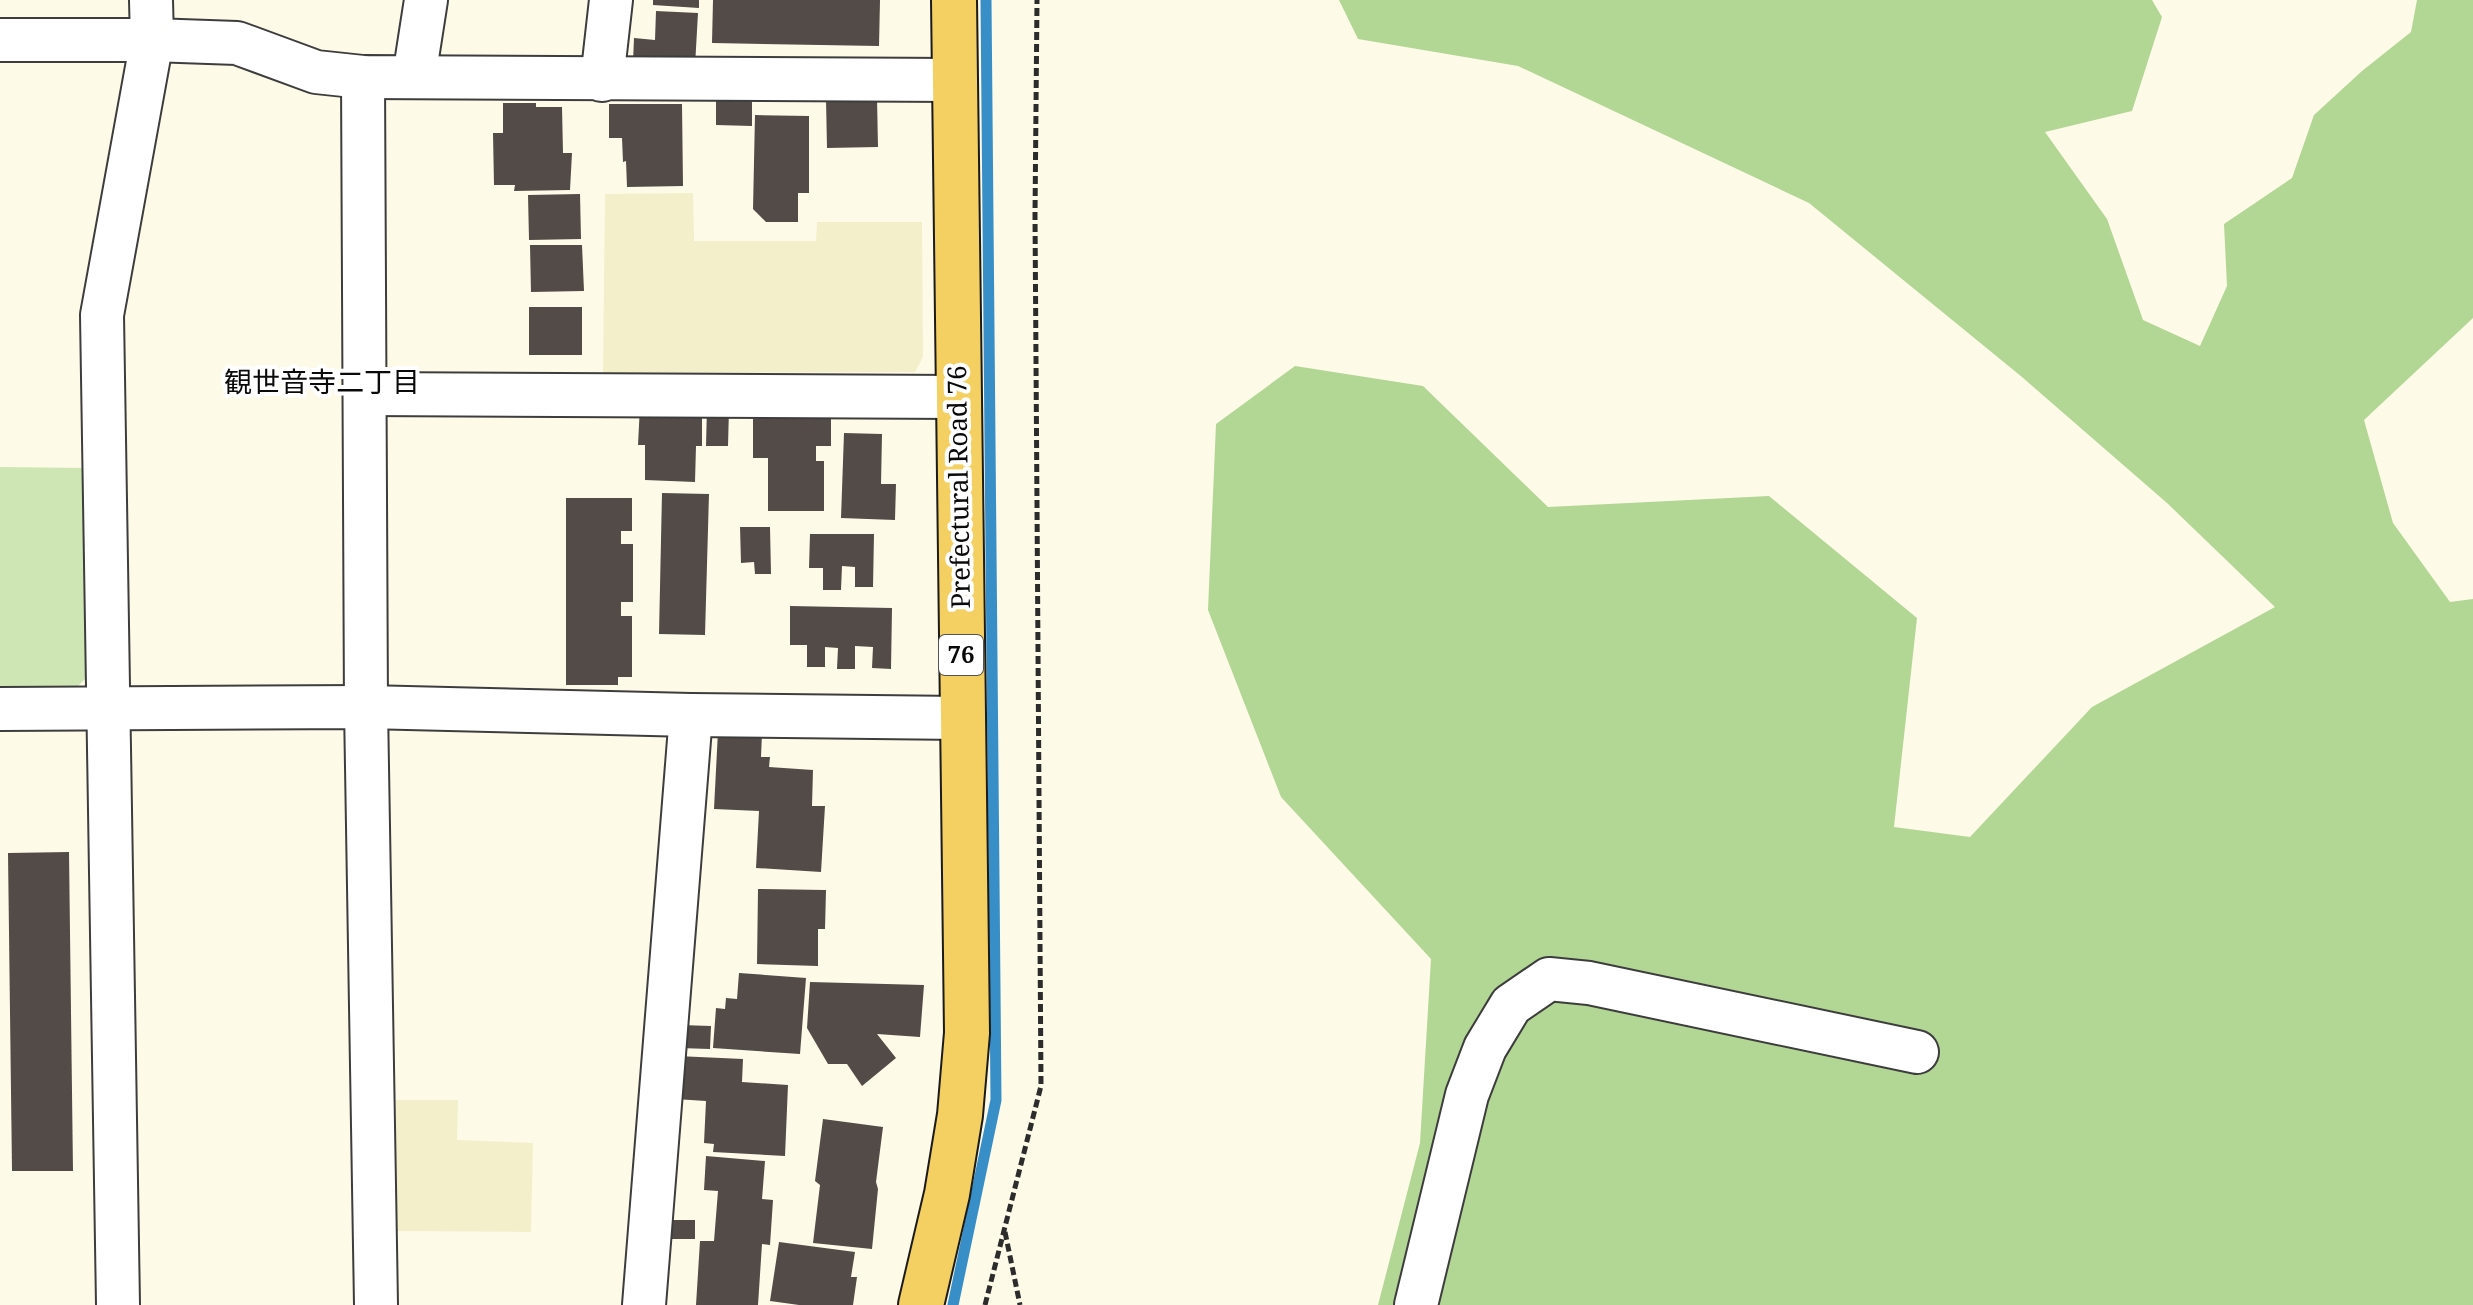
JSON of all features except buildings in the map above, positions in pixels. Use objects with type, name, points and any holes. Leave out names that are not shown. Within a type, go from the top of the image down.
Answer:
[{"type":"main road","name":"Prefectural Road 76","points":[[921,1305],[952,1168],[967,1033],[954,0]]},
{"type":"street","points":[[414,77],[426,0]]},
{"type":"street","points":[[602,80],[611,0]]},
{"type":"street","points":[[0,40],[151,20],[237,43],[316,72],[363,77],[955,80]]},
{"type":"street","points":[[118,1305],[102,315],[151,20]]},
{"type":"street","points":[[363,77],[366,707],[376,1305]]},
{"type":"street","points":[[366,394],[958,397]]},
{"type":"street","points":[[0,709],[366,707],[962,718]]},
{"type":"street","points":[[644,1305],[691,715]]},
{"type":"street","points":[[1416,1305],[1467,1095],[1485,1048],[1511,1005],[1549,979],[1589,983],[1917,1052]]},
{"type":"path","points":[[985,1305],[1041,1086],[1035,215],[1037,0]]},
{"type":"path","points":[[1004,1227],[1020,1305]]},
{"type":"shaded area","points":[[693,193],[694,241],[816,241],[817,222],[922,222],[923,357],[915,372],[603,373],[605,194]]},
{"type":"shaded area","points":[[396,1100],[458,1100],[457,1140],[533,1143],[531,1232],[395,1231]]},
{"type":"green space","points":[[1339,0],[2152,0],[2162,17],[2132,111],[2045,132],[2107,219],[2143,320],[2200,346],[2227,286],[2224,224],[2292,178],[2314,115],[2411,32],[2417,0],[2473,0],[2473,318],[2364,420],[2393,523],[2450,602],[2473,599],[2473,1305],[1378,1305],[1420,1143],[1431,959],[1281,797],[1208,610],[1216,424],[1295,366],[1423,386],[1548,507],[1769,496],[1917,618],[1894,827],[1970,837],[2092,707],[2275,607],[2167,503],[2022,377],[1809,203],[1518,66],[1358,39]]},
{"type":"green space","points":[[0,467],[88,468],[91,673],[70,694],[0,692]]},
{"type":"waterway","points":[[953,1305],[996,1100],[986,0]]},
{"type":"district","name":"観世音寺二丁目","points":[[322,382]]}]
